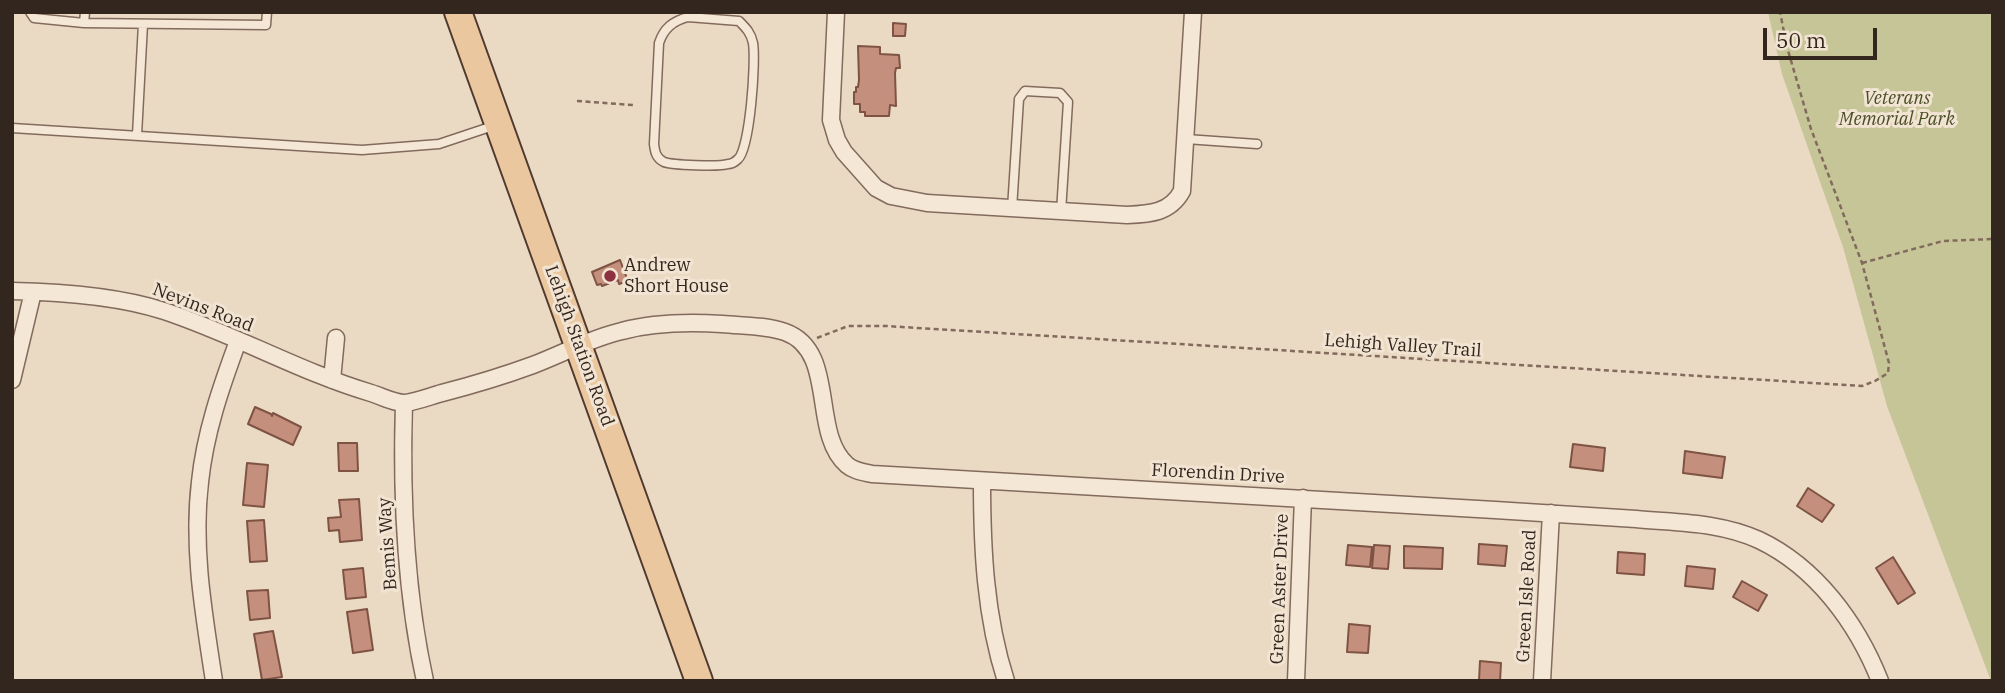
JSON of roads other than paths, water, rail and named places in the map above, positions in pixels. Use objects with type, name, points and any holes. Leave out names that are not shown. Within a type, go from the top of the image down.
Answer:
[{"type":"main road","name":"Lehigh Station Road","points":[[458,12],[699,681]]},
{"type":"street","points":[[835,12],[831,120],[837,140],[876,188],[891,196],[927,203],[1127,215],[1151,214],[1162,210],[1178,198],[1182,191],[1194,12]]},
{"type":"street","name":"Nevins Road","points":[[12,291],[75,295],[163,311],[332,380],[404,403]]},
{"type":"street","points":[[12,380],[33,292]]},
{"type":"street","name":"Florendin Drive","points":[[579,347],[601,337],[647,325],[697,323],[766,327],[786,332],[808,348],[817,372],[831,437],[838,453],[847,465],[856,471],[872,474],[1551,513],[1707,525],[1734,530],[1785,555],[1809,574],[1846,617],[1865,648],[1880,681]]},
{"type":"street","points":[[332,380],[336,338]]},
{"type":"street","points":[[214,681],[201,598],[198,556],[200,482],[215,409],[238,341]]},
{"type":"street","points":[[404,403],[474,385],[579,347]]},
{"type":"street","name":"Bemis Way","points":[[404,403],[404,516],[409,588],[425,681]]},
{"type":"street","points":[[982,481],[985,578],[991,622],[1006,681]]},
{"type":"street","name":"Green Aster Drive","points":[[1296,681],[1303,498]]},
{"type":"street","name":"Green Isle Road","points":[[1542,681],[1551,513]]},
{"type":"lane","points":[[30,12],[34,18],[84,23],[266,25],[267,12]]},
{"type":"lane","points":[[84,23],[85,12]]},
{"type":"lane","points":[[732,16],[746,27],[753,44],[749,124],[745,148],[740,158],[729,164],[662,162],[655,155],[654,144],[659,43],[662,34],[677,20],[688,17],[732,16]]},
{"type":"lane","points":[[137,135],[144,24]]},
{"type":"lane","points":[[1012,209],[1019,99],[1025,91],[1060,93],[1068,102],[1061,212]]},
{"type":"lane","points":[[12,128],[362,149],[439,144],[499,124]]},
{"type":"lane","points":[[1186,139],[1257,144]]},
{"type":"place","name":"Andrew Short House","points":[[610,276]]},
{"type":"park label","name":"Veterans Memorial Park","points":[[1897,109]]}]
